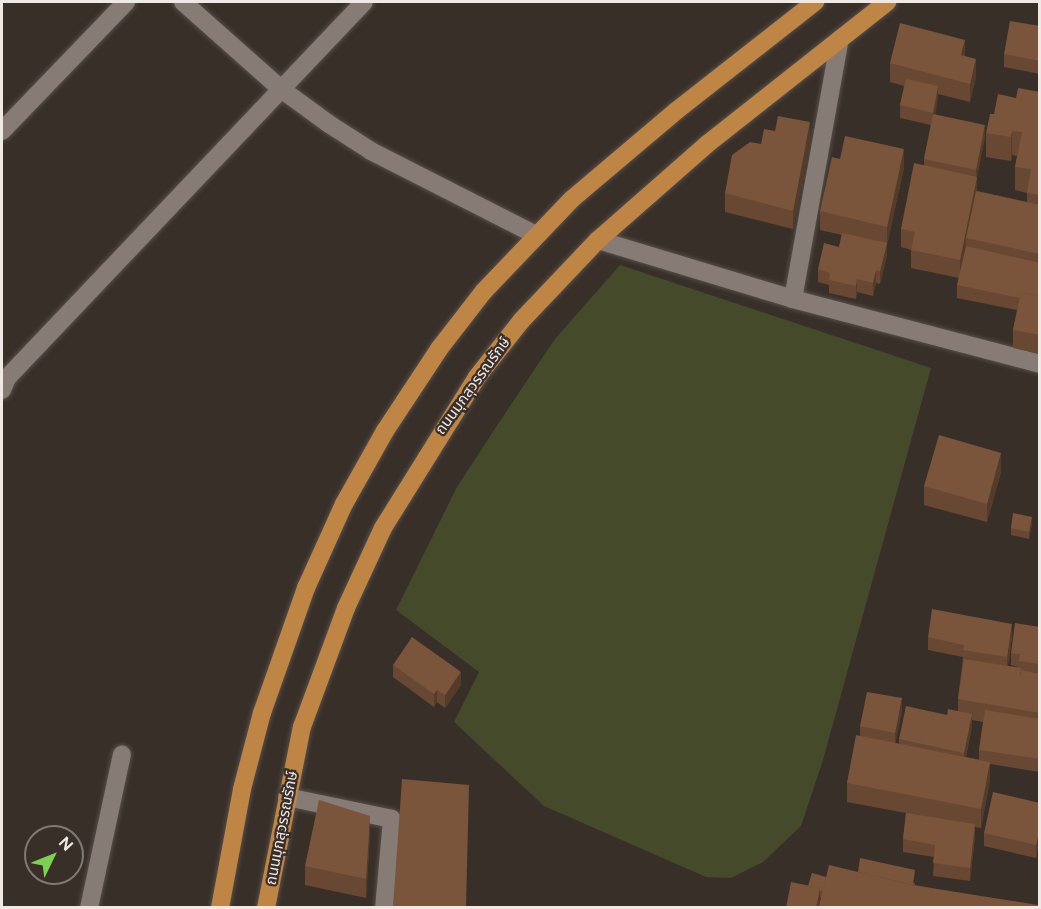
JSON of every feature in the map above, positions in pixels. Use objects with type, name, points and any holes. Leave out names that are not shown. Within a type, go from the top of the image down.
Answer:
[{"type":"main road","points":[[220,908],[242,789],[262,713],[306,588],[344,504],[385,431],[439,349],[536,235],[676,111],[815,2]]},
{"type":"main road","name":"ถนนมุกสุวรรณรักษ์","points":[[266,908],[302,728],[346,608],[383,528],[426,452],[477,377],[521,321],[598,240],[706,145],[887,2]]},
{"type":"street","points":[[2,131],[126,2]]},
{"type":"street","points":[[183,2],[282,89],[371,151],[536,235]]},
{"type":"street","points":[[2,390],[7,378],[364,2]]},
{"type":"street","points":[[792,299],[840,39]]},
{"type":"street","points":[[598,240],[792,299],[1040,364]]},
{"type":"street","points":[[89,908],[122,754]]},
{"type":"street","points":[[287,797],[392,819],[384,908]]},
{"type":"green space","points":[[620,265],[931,368],[823,760],[801,826],[763,862],[731,878],[706,877],[544,806],[454,722],[479,672],[396,610],[457,487],[555,339]]},
{"type":"building","points":[[1010,21],[1040,26],[1040,61],[1004,54]]},
{"type":"building","points":[[900,23],[965,40],[961,55],[976,59],[970,84],[890,63]]},
{"type":"building","points":[[906,79],[938,86],[933,113],[900,105]]},
{"type":"building","points":[[1018,88],[1040,92],[1040,195],[1027,193],[1031,169],[1015,167],[1022,132],[1012,131],[1011,137],[986,133],[990,114],[994,114],[998,94],[1016,98]]},
{"type":"building","points":[[933,114],[985,125],[976,170],[924,159]]},
{"type":"building","points":[[778,116],[810,122],[793,211],[725,193],[732,155],[750,142],[761,144],[764,129],[775,131]]},
{"type":"building","points":[[845,136],[904,149],[887,227],[820,211],[832,157],[840,159]]},
{"type":"building","points":[[914,163],[977,177],[960,260],[911,250],[915,232],[901,229]]},
{"type":"building","points":[[976,191],[1040,205],[1040,254],[966,238]]},
{"type":"building","points":[[842,233],[887,243],[880,271],[876,270],[873,283],[857,279],[856,286],[829,280],[830,273],[818,269],[824,243],[839,247]]},
{"type":"building","points":[[966,246],[1040,263],[1040,296],[1021,293],[1020,298],[957,285]]},
{"type":"building","points":[[1021,293],[1040,296],[1040,335],[1013,330]]},
{"type":"building","points":[[939,435],[1001,453],[987,504],[924,486]]},
{"type":"building","points":[[1013,513],[1032,517],[1029,532],[1011,528]]},
{"type":"building","points":[[932,609],[1012,624],[1007,657],[963,650],[964,645],[928,637]]},
{"type":"building","points":[[1015,623],[1040,627],[1040,664],[1019,661],[1020,654],[1011,653]]},
{"type":"building","points":[[412,637],[461,672],[445,695],[437,690],[434,694],[393,665]]},
{"type":"building","points":[[964,659],[1021,668],[1020,675],[1040,678],[1040,713],[958,699]]},
{"type":"building","points":[[1021,670],[1040,674],[1040,678],[1021,676]]},
{"type":"building","points":[[867,692],[902,698],[895,733],[860,726]]},
{"type":"building","points":[[906,706],[947,715],[948,709],[972,714],[964,753],[899,739]]},
{"type":"building","points":[[985,710],[1040,719],[1040,759],[979,750]]},
{"type":"building","points":[[856,735],[990,762],[981,809],[847,783]]},
{"type":"building","points":[[402,779],[469,785],[466,908],[393,908]]},
{"type":"building","points":[[993,792],[1040,803],[1040,829],[1036,845],[984,833]]},
{"type":"building","points":[[319,800],[370,816],[366,879],[305,866]]},
{"type":"building","points":[[906,813],[975,824],[970,868],[933,863],[935,845],[903,839]]},
{"type":"building","points":[[860,858],[915,870],[913,885],[858,872]]},
{"type":"building","points":[[829,865],[912,885],[1038,905],[1038,908],[824,908],[819,906]]},
{"type":"building","points":[[812,873],[826,877],[823,892],[819,890],[820,888],[808,886]]},
{"type":"building","points":[[791,882],[820,888],[816,908],[786,908]]}]
